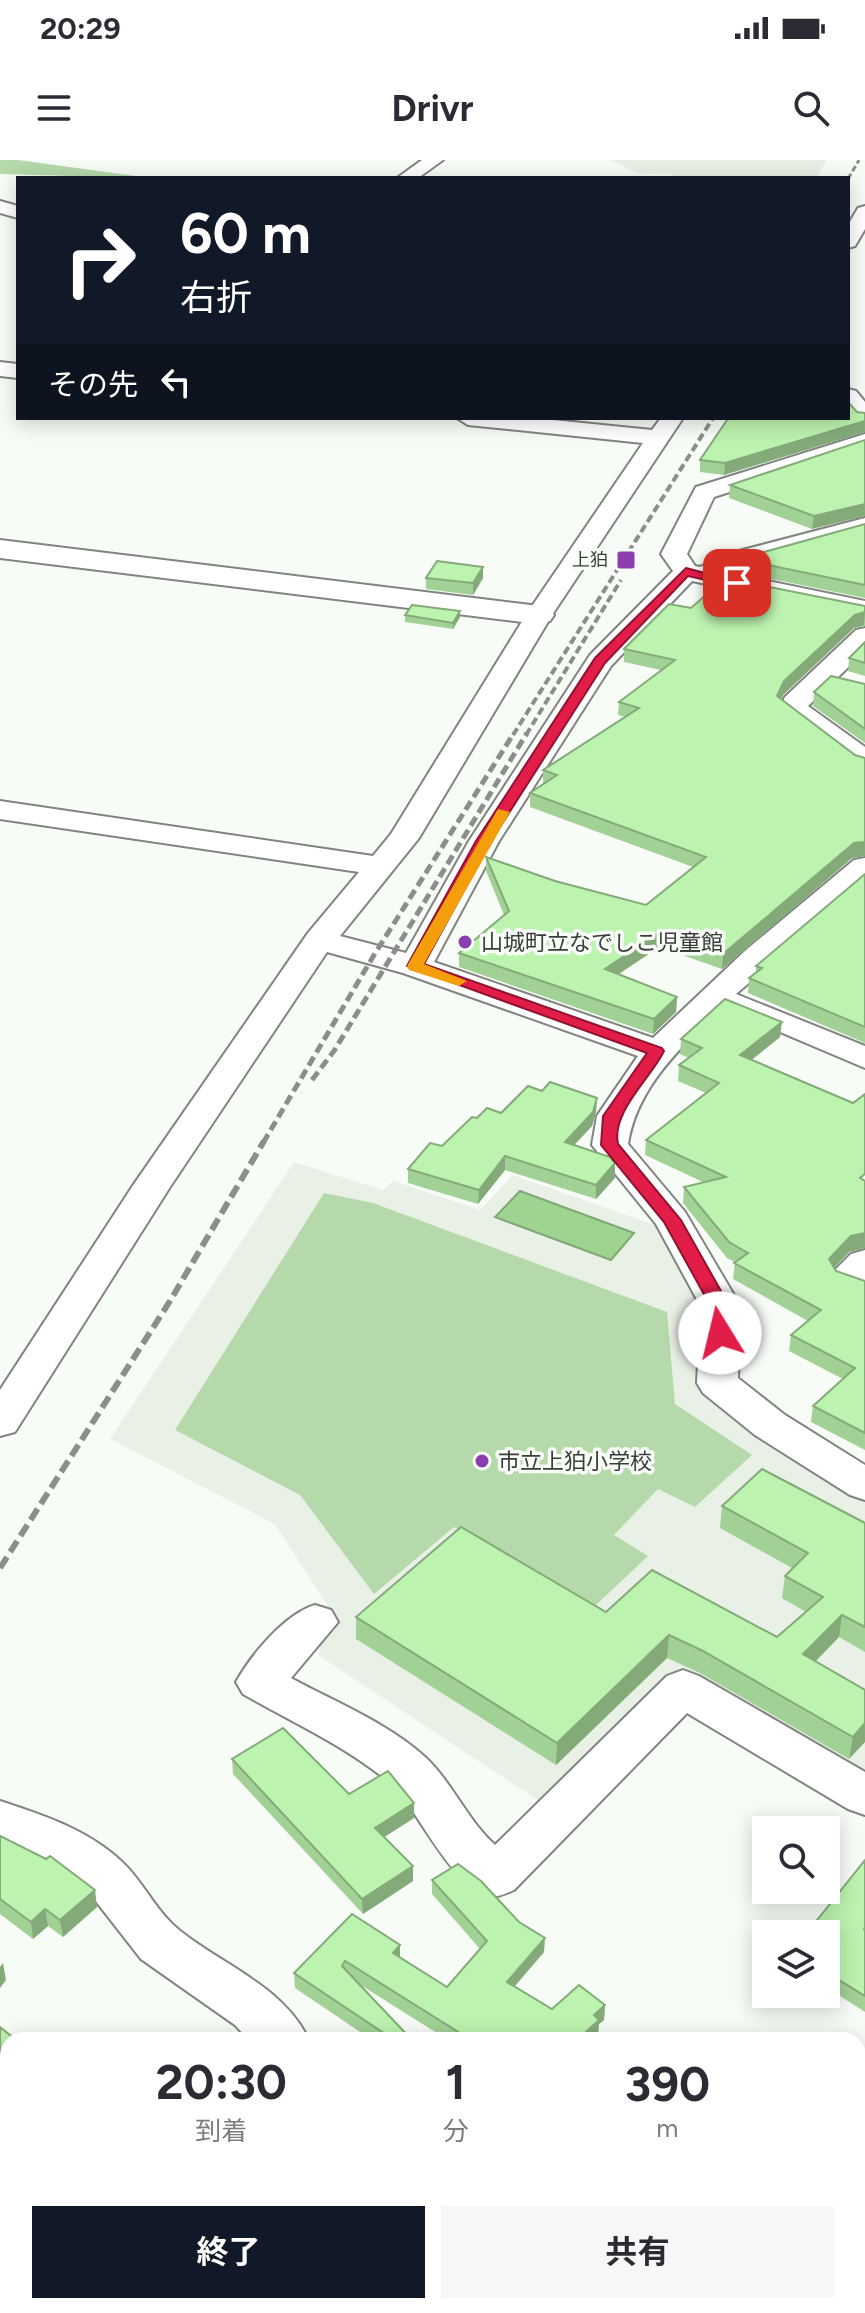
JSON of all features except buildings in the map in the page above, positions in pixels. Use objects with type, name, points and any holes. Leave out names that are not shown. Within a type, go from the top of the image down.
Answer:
[{"type":"street","points":[[409,176],[434,160]]},
{"type":"street","points":[[850,398],[865,416]]},
{"type":"street","points":[[507,420],[665,428]]},
{"type":"street","points":[[0,1422],[151,1187],[319,940],[404,838],[458,755],[539,615],[665,428]]},
{"type":"street","points":[[865,441],[704,492],[674,554],[694,574],[865,609]]},
{"type":"street","points":[[415,966],[484,841],[600,661],[694,574],[740,558],[865,525]]},
{"type":"street","points":[[0,549],[539,615]]},
{"type":"street","points":[[865,636],[795,703],[793,709],[865,760]]},
{"type":"street","points":[[824,676],[851,684]]},
{"type":"street","points":[[0,810],[378,866]]},
{"type":"street","points":[[865,867],[715,995],[656,1051],[645,1072],[612,1116],[608,1136],[610,1145],[672,1220],[721,1307],[717,1383],[770,1425],[865,1485]]},
{"type":"street","points":[[319,940],[415,966],[656,1051]]},
{"type":"street","points":[[715,995],[865,1058]]},
{"type":"street","points":[[865,1262],[849,1275],[865,1284]]},
{"type":"street","points":[[315,1622],[259,1682],[358,1736],[409,1771],[459,1842],[496,1876],[683,1688],[865,1796]]},
{"type":"street","points":[[0,1820],[63,1845],[109,1881],[159,1944],[254,2009],[275,2032]]},
{"type":"shaded area","points":[[0,160],[18,160],[135,176],[75,176],[0,174]]},
{"type":"shaded area","points":[[609,160],[827,160],[817,176],[641,174]]},
{"type":"shaded area","name":"市立上狛小学校","points":[[294,1162],[383,1190],[394,1181],[480,1210],[513,1175],[663,1228],[697,1278],[721,1400],[865,1494],[865,1785],[681,1674],[545,1805],[318,1655],[331,1611],[275,1524],[110,1439]]},
{"type":"shaded area","points":[[520,1191],[634,1233],[611,1260],[495,1217]]},
{"type":"shaded area","points":[[324,1193],[373,1203],[667,1312],[675,1404],[752,1455],[695,1507],[658,1489],[614,1535],[648,1556],[596,1605],[454,1527],[374,1594],[300,1495],[175,1430]]},
{"type":"railway","points":[[850,176],[859,160]]},
{"type":"railway","points":[[513,735],[712,420]]},
{"type":"railway","points":[[526,735],[621,580]]},
{"type":"railway","points":[[263,1143],[374,955],[514,733]]},
{"type":"railway","points":[[312,1080],[334,1051],[527,733]]},
{"type":"railway","points":[[0,1568],[170,1301],[264,1141]]},
{"type":"slow traffic","points":[[459,981],[415,966],[503,812]]},
{"type":"place","name":"上狛","points":[[626,560]]},
{"type":"place","name":"山城町立なでしこ児童館","points":[[465,942]]},
{"type":"place","name":"市立上狛小学校","points":[[482,1461]]},
{"type":"route","points":[[720,1333],[721,1307],[672,1220],[610,1145],[608,1126],[612,1116],[645,1072],[656,1051],[415,966],[484,841],[600,661],[686,572],[737,583]]}]
